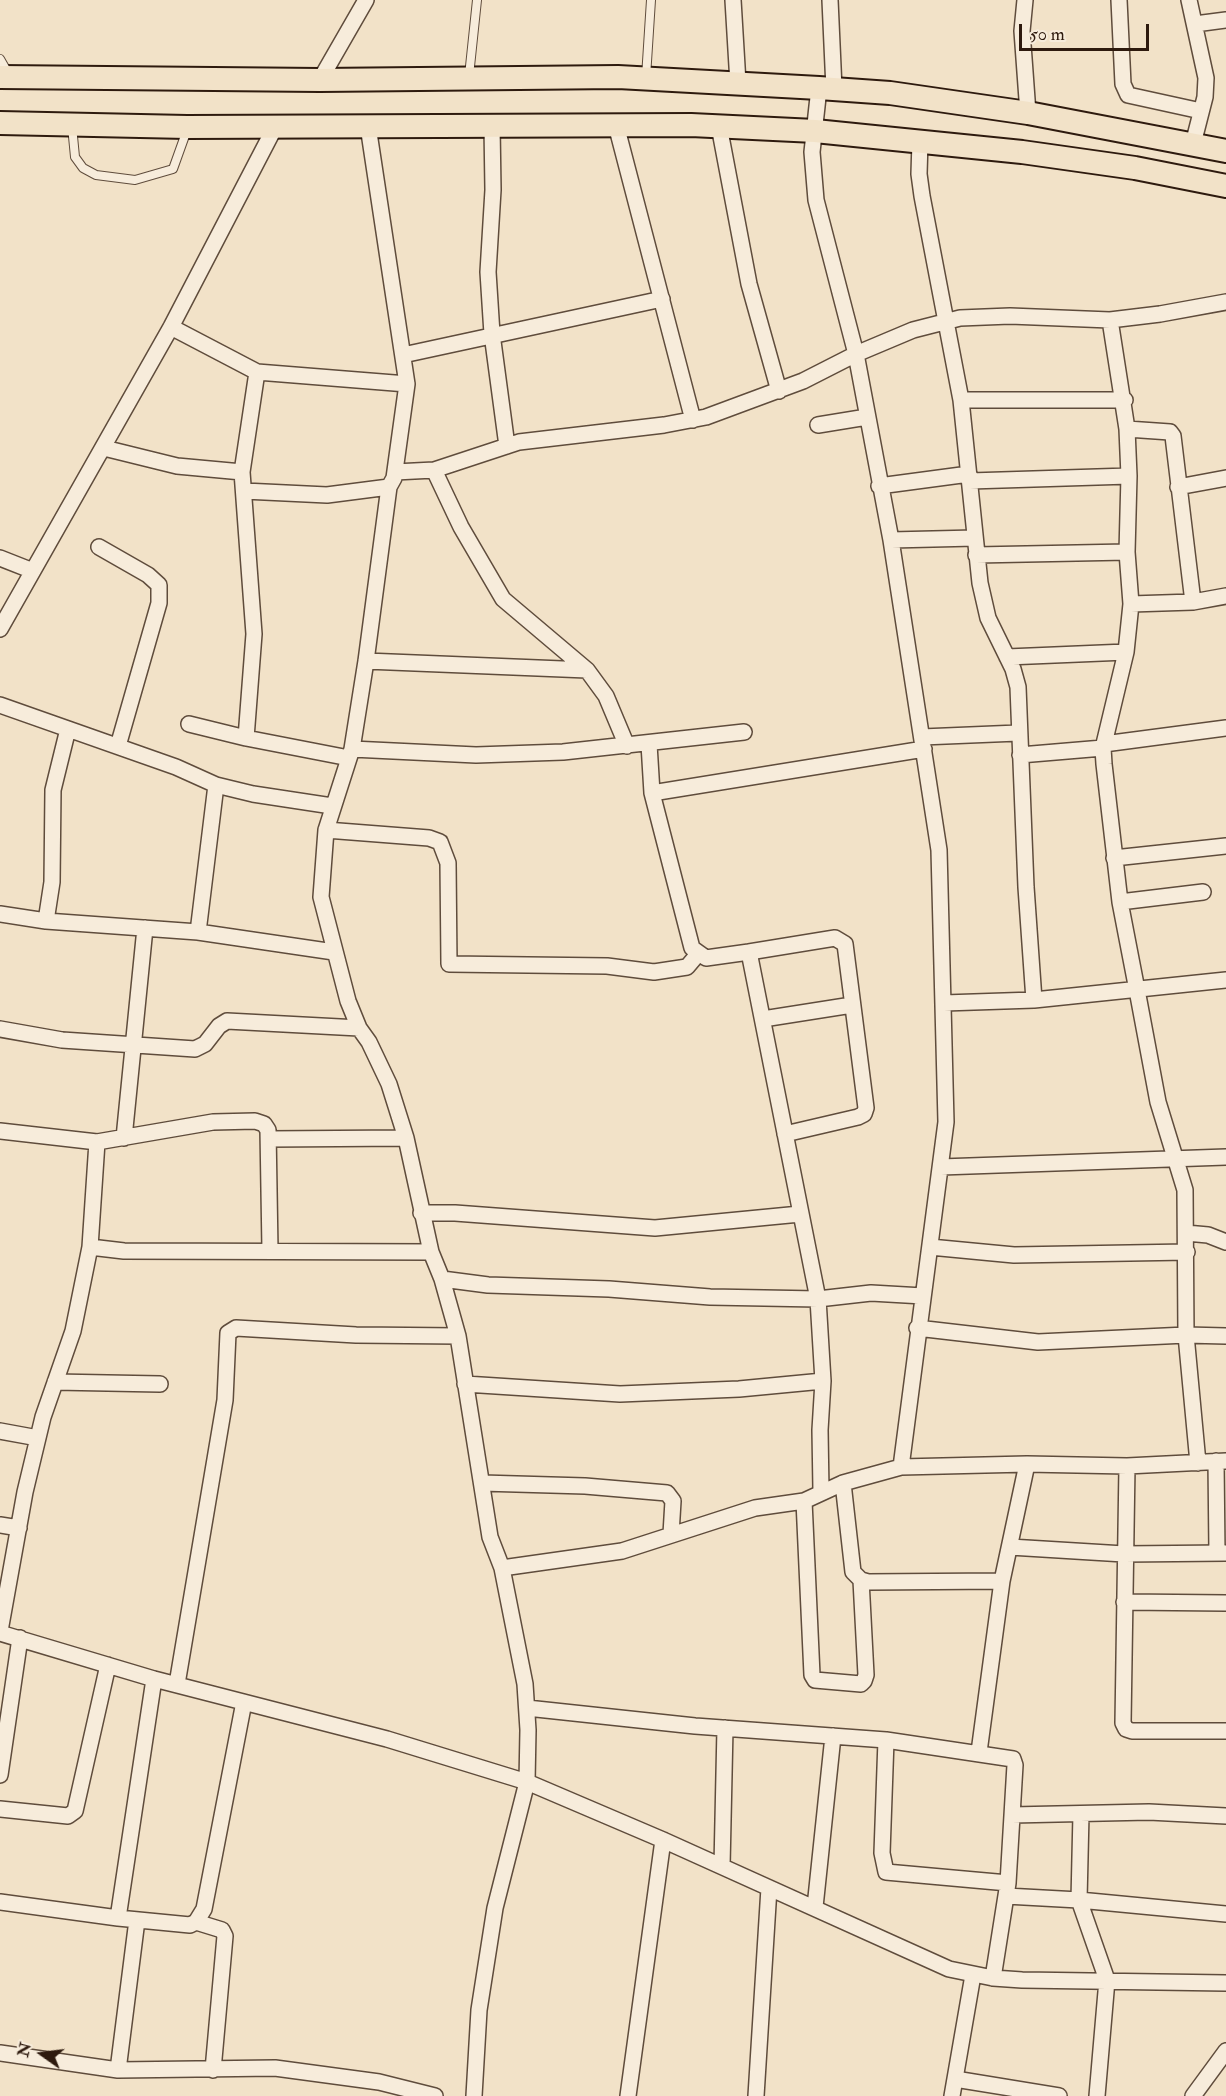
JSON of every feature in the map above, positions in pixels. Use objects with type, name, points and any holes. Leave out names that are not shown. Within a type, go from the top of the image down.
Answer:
[{"type":"main road","points":[[4,71],[320,80],[469,77],[646,79],[827,88],[890,93],[1028,113],[1226,151]]},
{"type":"main road","points":[[0,123],[188,127],[719,126],[815,131],[920,141],[1135,168],[1226,186]]},
{"type":"street","points":[[320,80],[366,0]]},
{"type":"street","points":[[733,0],[738,83]]},
{"type":"street","points":[[830,0],[827,88],[815,131],[811,169],[824,239],[856,354],[879,486],[891,540],[939,850],[946,1122],[901,1467]]},
{"type":"street","points":[[1025,0],[1022,31],[1028,113]]},
{"type":"street","points":[[1119,0],[1123,84],[1128,95],[1201,111]]},
{"type":"street","points":[[1189,0],[1206,78],[1193,144]]},
{"type":"street","points":[[1195,24],[1226,20]]},
{"type":"street","points":[[616,125],[693,420]]},
{"type":"street","points":[[368,126],[407,384],[395,472],[388,488],[366,661],[350,753],[326,830],[321,897],[348,1001],[359,1028],[369,1042],[389,1084],[406,1138],[431,1252],[442,1279],[458,1336],[490,1537],[502,1568],[525,1684],[527,1782],[495,1908],[479,2010],[474,2096]]},
{"type":"street","points":[[492,126],[494,190],[488,273],[492,334],[507,446]]},
{"type":"street","points":[[719,126],[749,284],[779,391]]},
{"type":"street","points":[[0,629],[171,327],[275,127]]},
{"type":"street","points":[[920,141],[919,174],[961,400],[976,555],[988,618],[1018,687],[1018,733],[1034,1000]]},
{"type":"street","points":[[403,355],[663,298]]},
{"type":"street","points":[[395,472],[434,470],[507,446],[551,438],[693,420],[738,407],[779,391],[913,330],[947,322],[1010,316],[1110,320],[1226,302]]},
{"type":"street","points":[[1110,320],[1125,400],[1129,476],[1127,552],[1131,604],[1126,652],[1104,746],[1120,902],[1158,1102],[1185,1190],[1186,1335],[1198,1463]]},
{"type":"street","points":[[171,327],[257,372],[407,384]]},
{"type":"street","points":[[246,738],[254,634],[242,472],[257,372]]},
{"type":"street","points":[[961,400],[1125,400]]},
{"type":"street","points":[[818,424],[867,417]]},
{"type":"street","points":[[1127,429],[1170,432],[1173,436],[1193,602]]},
{"type":"street","points":[[104,448],[177,466],[242,472]]},
{"type":"street","points":[[434,470],[461,526],[503,599],[587,670],[606,696],[627,746]]},
{"type":"street","points":[[879,486],[969,477],[1129,476]]},
{"type":"street","points":[[1178,487],[1226,478]]},
{"type":"street","points":[[244,491],[327,495],[388,488]]},
{"type":"street","points":[[891,540],[975,538]]},
{"type":"street","points":[[99,547],[148,575],[159,585],[159,603],[118,746]]},
{"type":"street","points":[[976,555],[1127,552]]},
{"type":"street","points":[[0,558],[33,571]]},
{"type":"street","points":[[1131,604],[1193,602],[1226,596]]},
{"type":"street","points":[[1006,657],[1126,652]]},
{"type":"street","points":[[366,661],[587,670]]},
{"type":"street","points":[[0,705],[176,767],[216,785],[253,794],[332,806]]},
{"type":"street","points":[[189,724],[246,738],[350,753],[476,755],[563,752],[744,732]]},
{"type":"street","points":[[46,921],[52,882],[53,790],[68,729]]},
{"type":"street","points":[[1020,755],[1226,729]]},
{"type":"street","points":[[652,793],[923,743],[1018,733]]},
{"type":"street","points":[[649,744],[652,793],[692,948],[706,958],[835,938],[842,940],[845,944],[866,1101],[864,1114],[785,1134]]},
{"type":"street","points":[[198,932],[216,785]]},
{"type":"street","points":[[326,830],[429,838],[440,843],[448,863],[448,964],[607,966],[654,972],[687,967],[698,954]]},
{"type":"street","points":[[1114,858],[1226,846]]},
{"type":"street","points":[[1120,902],[1203,892]]},
{"type":"street","points":[[0,914],[46,921],[198,932],[334,952]]},
{"type":"street","points":[[124,1138],[146,928]]},
{"type":"street","points":[[749,952],[818,1299],[823,1381],[820,1430],[821,1491]]},
{"type":"street","points":[[944,1003],[1034,1000],[1226,980]]},
{"type":"street","points":[[763,1019],[852,1005]]},
{"type":"street","points":[[0,1029],[62,1040],[195,1049],[205,1044],[219,1026],[237,1020],[359,1028]]},
{"type":"street","points":[[0,1131],[97,1142],[213,1122],[255,1121],[264,1124],[268,1130],[269,1139],[270,1250]]},
{"type":"street","points":[[269,1139],[406,1138]]},
{"type":"street","points":[[97,1142],[90,1247],[73,1331],[38,1438],[0,1632],[154,1679],[387,1739],[527,1782],[815,1907],[903,1951],[949,1969],[993,1978],[1226,1983]]},
{"type":"street","points":[[941,1167],[1226,1157]]},
{"type":"street","points":[[421,1213],[456,1213],[655,1228],[801,1214]]},
{"type":"street","points":[[1186,1233],[1208,1235],[1226,1242]]},
{"type":"street","points":[[90,1247],[124,1251],[431,1252]]},
{"type":"street","points":[[930,1247],[1014,1255],[1187,1252]]},
{"type":"street","points":[[442,1279],[488,1285],[609,1289],[710,1297],[818,1299],[871,1293],[923,1296]]},
{"type":"street","points":[[177,1684],[225,1400],[228,1334],[236,1328],[356,1335],[458,1336]]},
{"type":"street","points":[[918,1328],[1038,1342],[1186,1335],[1226,1336]]},
{"type":"street","points":[[465,1384],[620,1394],[739,1389],[823,1381]]},
{"type":"street","points":[[55,1382],[160,1384]]},
{"type":"street","points":[[0,1431],[38,1438]]},
{"type":"street","points":[[502,1568],[622,1551],[755,1508],[804,1501],[821,1491],[901,1467],[1027,1464],[1127,1466],[1221,1461],[1222,1553],[1124,1554],[1010,1547]]},
{"type":"street","points":[[979,1752],[1002,1581],[1027,1464]]},
{"type":"street","points":[[1127,1466],[1123,1723],[1126,1730],[1226,1731]]},
{"type":"street","points":[[482,1483],[585,1486],[667,1493],[673,1501],[671,1534]]},
{"type":"street","points":[[843,1484],[853,1572],[861,1580],[868,1582],[1002,1581]]},
{"type":"street","points":[[804,1501],[812,1675],[815,1680],[861,1684],[864,1681],[866,1675],[861,1580]]},
{"type":"street","points":[[0,1526],[19,1528]]},
{"type":"street","points":[[1124,1602],[1226,1603]]},
{"type":"street","points":[[0,1775],[6,1689],[20,1638]]},
{"type":"street","points":[[0,1809],[68,1816],[75,1811],[108,1665]]},
{"type":"street","points":[[118,1918],[154,1679]]},
{"type":"street","points":[[0,1902],[137,1920],[190,1925],[196,1922],[204,1909],[244,1702]]},
{"type":"street","points":[[527,1708],[725,1728],[886,1740],[979,1752],[1013,1759],[1015,1765],[1007,1889],[993,1978]]},
{"type":"street","points":[[722,1866],[725,1728]]},
{"type":"street","points":[[815,1907],[834,1736]]},
{"type":"street","points":[[886,1740],[882,1853],[886,1872],[1079,1899],[1226,1914]]},
{"type":"street","points":[[1012,1815],[1149,1812],[1226,1816]]},
{"type":"street","points":[[1081,1814],[1079,1899],[1107,1980],[1097,2096]]},
{"type":"street","points":[[628,2096],[663,1840]]},
{"type":"street","points":[[756,2096],[769,1888]]},
{"type":"street","points":[[118,2070],[137,1920]]},
{"type":"street","points":[[196,1922],[222,1930],[225,1936],[213,2070]]},
{"type":"street","points":[[952,2096],[973,1975]]},
{"type":"street","points":[[1193,2096],[1226,2051]]},
{"type":"street","points":[[0,2053],[118,2070],[274,2068],[380,2089],[435,2096]]},
{"type":"street","points":[[955,2079],[1059,2096]]},
{"type":"lane","points":[[469,77],[477,0]]},
{"type":"lane","points":[[646,79],[651,0]]},
{"type":"lane","points":[[71,125],[75,157],[83,168],[96,176],[135,180],[173,169],[188,127]]}]
